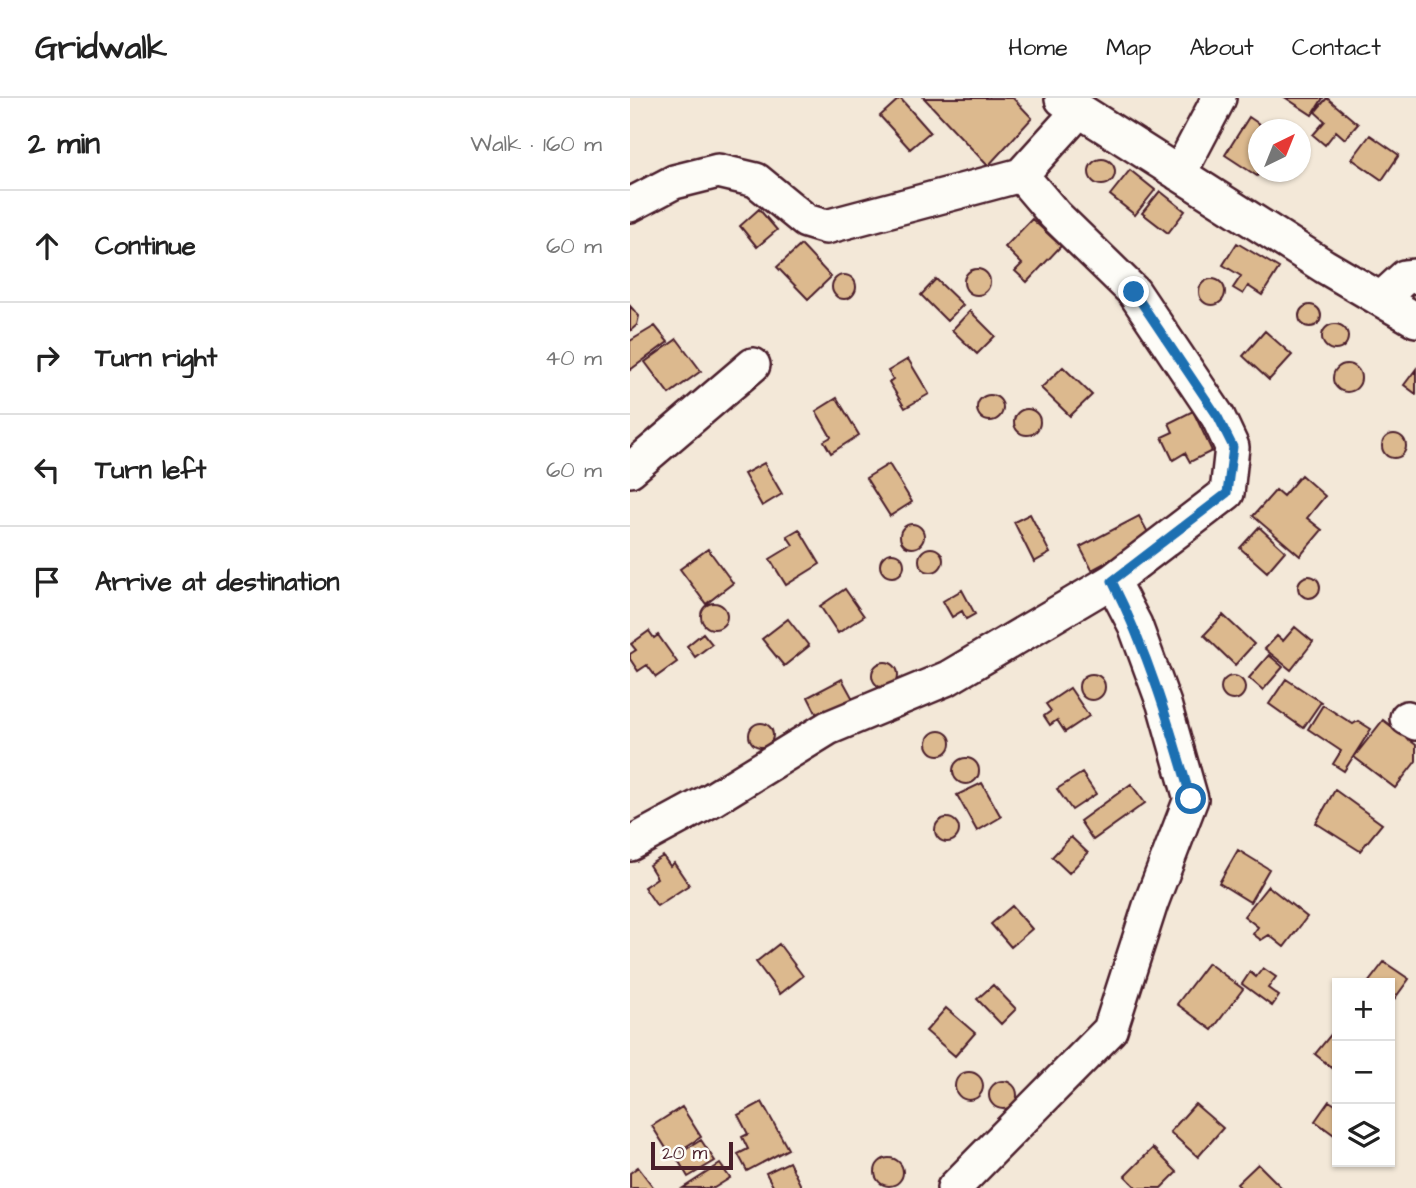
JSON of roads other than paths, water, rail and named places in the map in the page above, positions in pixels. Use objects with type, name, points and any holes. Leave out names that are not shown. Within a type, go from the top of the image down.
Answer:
[{"type":"street","points":[[1179,174],[1219,98]]},
{"type":"street","points":[[630,205],[674,182],[718,172],[756,180],[806,222],[827,227],[1021,175],[1069,105],[1324,266],[1416,320]]},
{"type":"street","points":[[630,844],[713,799],[828,728],[948,678],[1112,581],[1227,493],[1233,447],[1218,417],[1134,292],[1055,215],[1021,175]]},
{"type":"street","points":[[1381,299],[1405,277],[1416,276]]},
{"type":"street","points":[[630,470],[753,365]]},
{"type":"street","points":[[954,1188],[1110,1030],[1151,903],[1191,799],[1164,704],[1135,625],[1112,581]]}]
